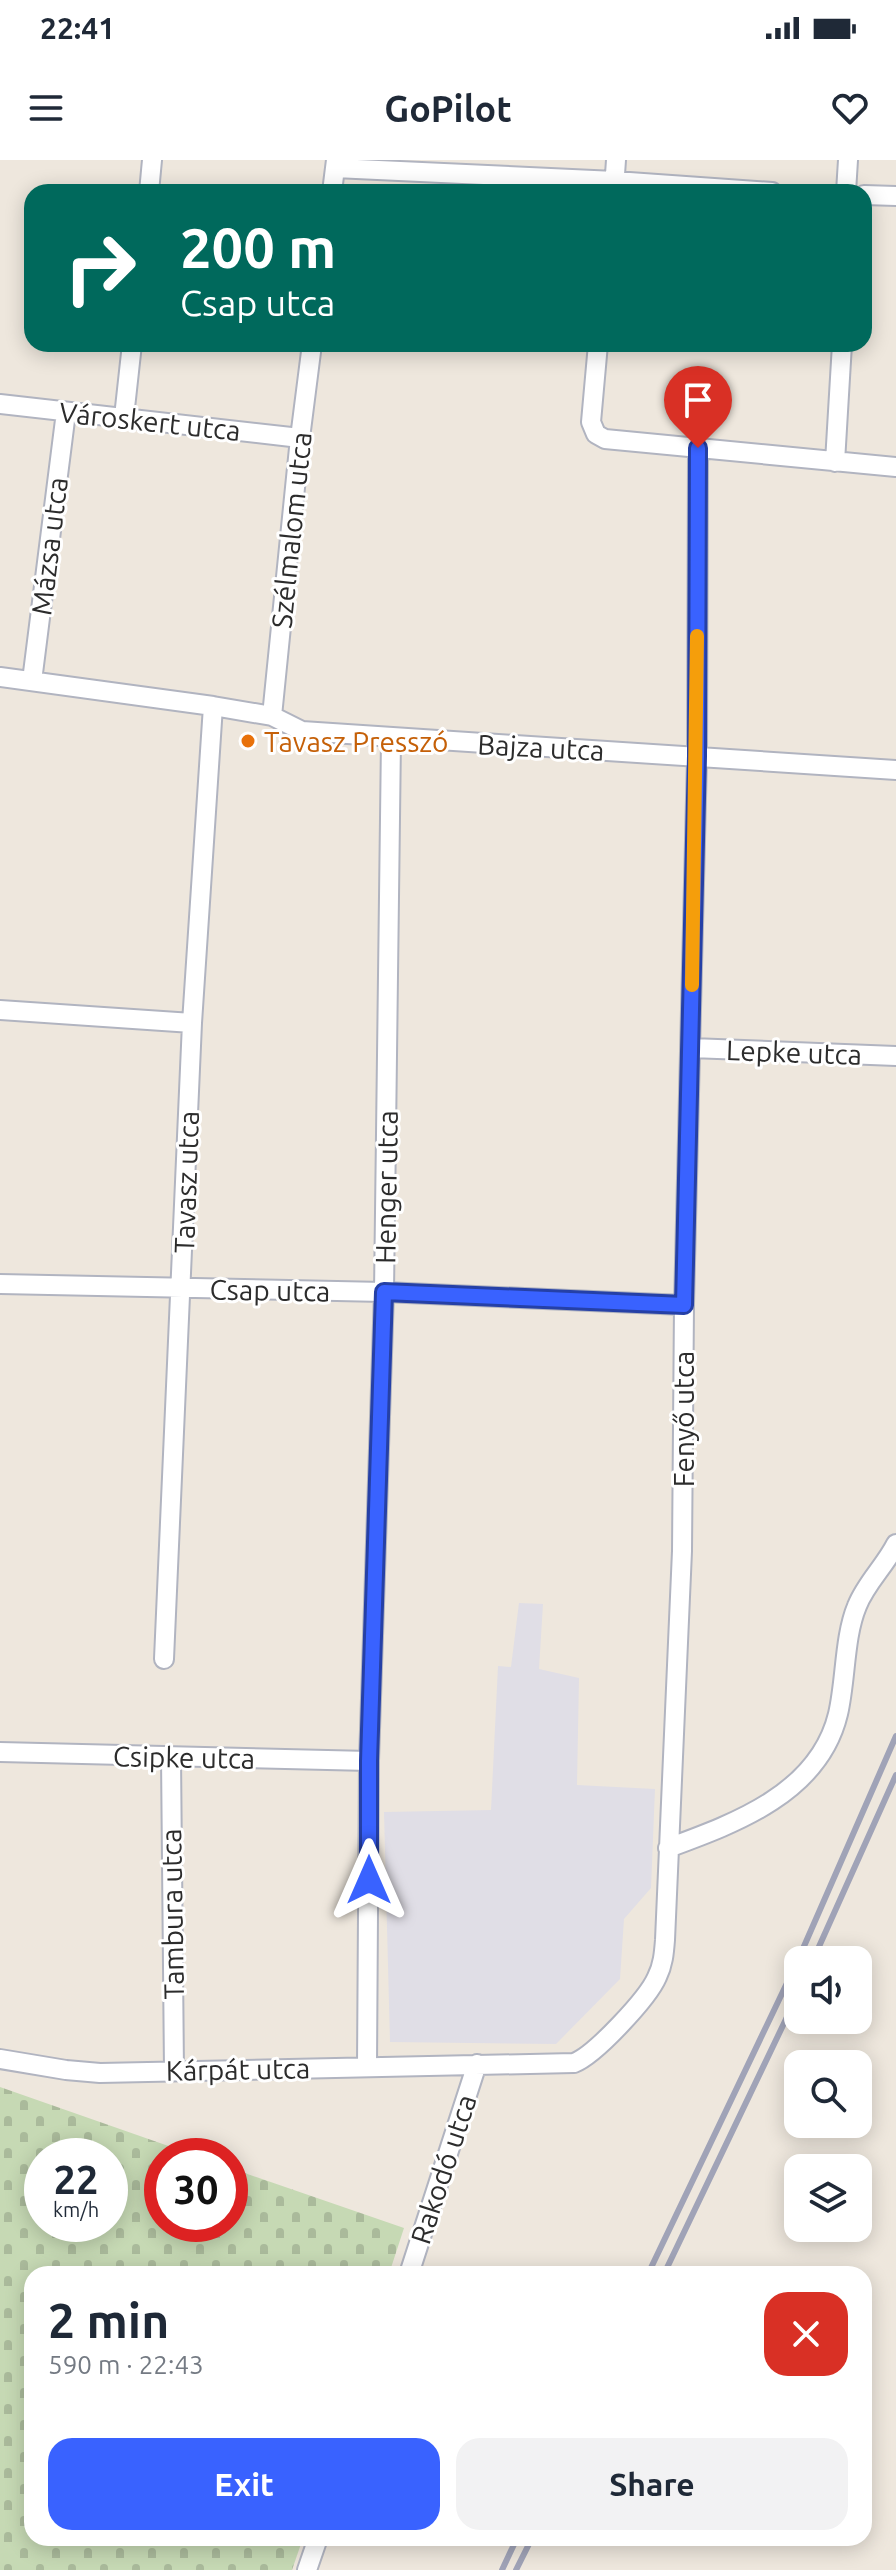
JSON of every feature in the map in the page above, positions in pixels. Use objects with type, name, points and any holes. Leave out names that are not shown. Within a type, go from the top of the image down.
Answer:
[{"type":"street","points":[[150,184],[152,160]]},
{"type":"street","points":[[614,184],[616,160]]},
{"type":"street","points":[[846,184],[848,160]]},
{"type":"street","points":[[333,184],[336,164],[589,184]]},
{"type":"street","points":[[872,195],[896,196]]},
{"type":"street","points":[[124,417],[131,352]]},
{"type":"street","name":"Szélmalom utca","points":[[272,716],[311,352]]},
{"type":"street","points":[[597,352],[591,422],[596,434],[605,439],[896,467]]},
{"type":"street","points":[[835,462],[842,352]]},
{"type":"street","name":"Városkert utca","points":[[0,404],[300,438]]},
{"type":"street","name":"Mázsa utca","points":[[32,681],[66,412]]},
{"type":"street","name":"Fenyő utca","points":[[477,2064],[574,2063],[582,2060],[649,1992],[662,1965],[664,1952],[682,1551],[684,1305],[697,756],[698,448]]},
{"type":"street","name":"Bajza utca","points":[[0,677],[272,716],[302,731],[896,770]]},
{"type":"street","name":"Tavasz utca","points":[[164,1659],[192,1023],[213,706]]},
{"type":"street","name":"Henger utca","points":[[367,2066],[369,1761],[384,1292],[391,739]]},
{"type":"street","points":[[0,1010],[192,1023]]},
{"type":"street","name":"Lepke utca","points":[[691,1048],[896,1056]]},
{"type":"street","name":"Csap utca","points":[[0,1284],[384,1292],[684,1305]]},
{"type":"street","points":[[668,1848],[726,1826],[764,1805],[801,1779],[814,1765],[832,1733],[837,1716],[856,1607],[896,1544]]},
{"type":"street","name":"Csipke utca","points":[[0,1752],[369,1761]]},
{"type":"street","name":"Tambura utca","points":[[171,1757],[174,2071]]},
{"type":"street","name":"Kárpát utca","points":[[0,2059],[100,2073],[477,2064]]},
{"type":"street","name":"Rakodó utca","points":[[412,2266],[477,2064]]},
{"type":"street","points":[[307,2570],[315,2546]]},
{"type":"shaded area","points":[[519,1603],[543,1604],[539,1669],[579,1678],[577,1785],[655,1789],[651,1888],[624,1919],[620,1979],[556,2044],[390,2042],[384,1812],[491,1810],[498,1666],[511,1667]]},
{"type":"green space","points":[[0,2087],[146,2138],[144,2242],[248,2242],[248,2174],[404,2228],[392,2266],[24,2266],[24,2546],[300,2546],[292,2570],[0,2570]]},
{"type":"railway","points":[[804,1946],[896,1736]]},
{"type":"railway","points":[[819,1946],[896,1775]]},
{"type":"railway","points":[[652,2266],[784,1989]]},
{"type":"railway","points":[[668,2266],[784,2023]]},
{"type":"railway","points":[[502,2570],[513,2546]]},
{"type":"railway","points":[[516,2570],[528,2546]]},
{"type":"slow traffic","points":[[692,985],[697,636]]},
{"type":"place","name":"Tavasz Presszó","points":[[248,741]]},
{"type":"route","points":[[369,1880],[369,1761],[384,1292],[684,1305],[697,756],[698,448]]}]
